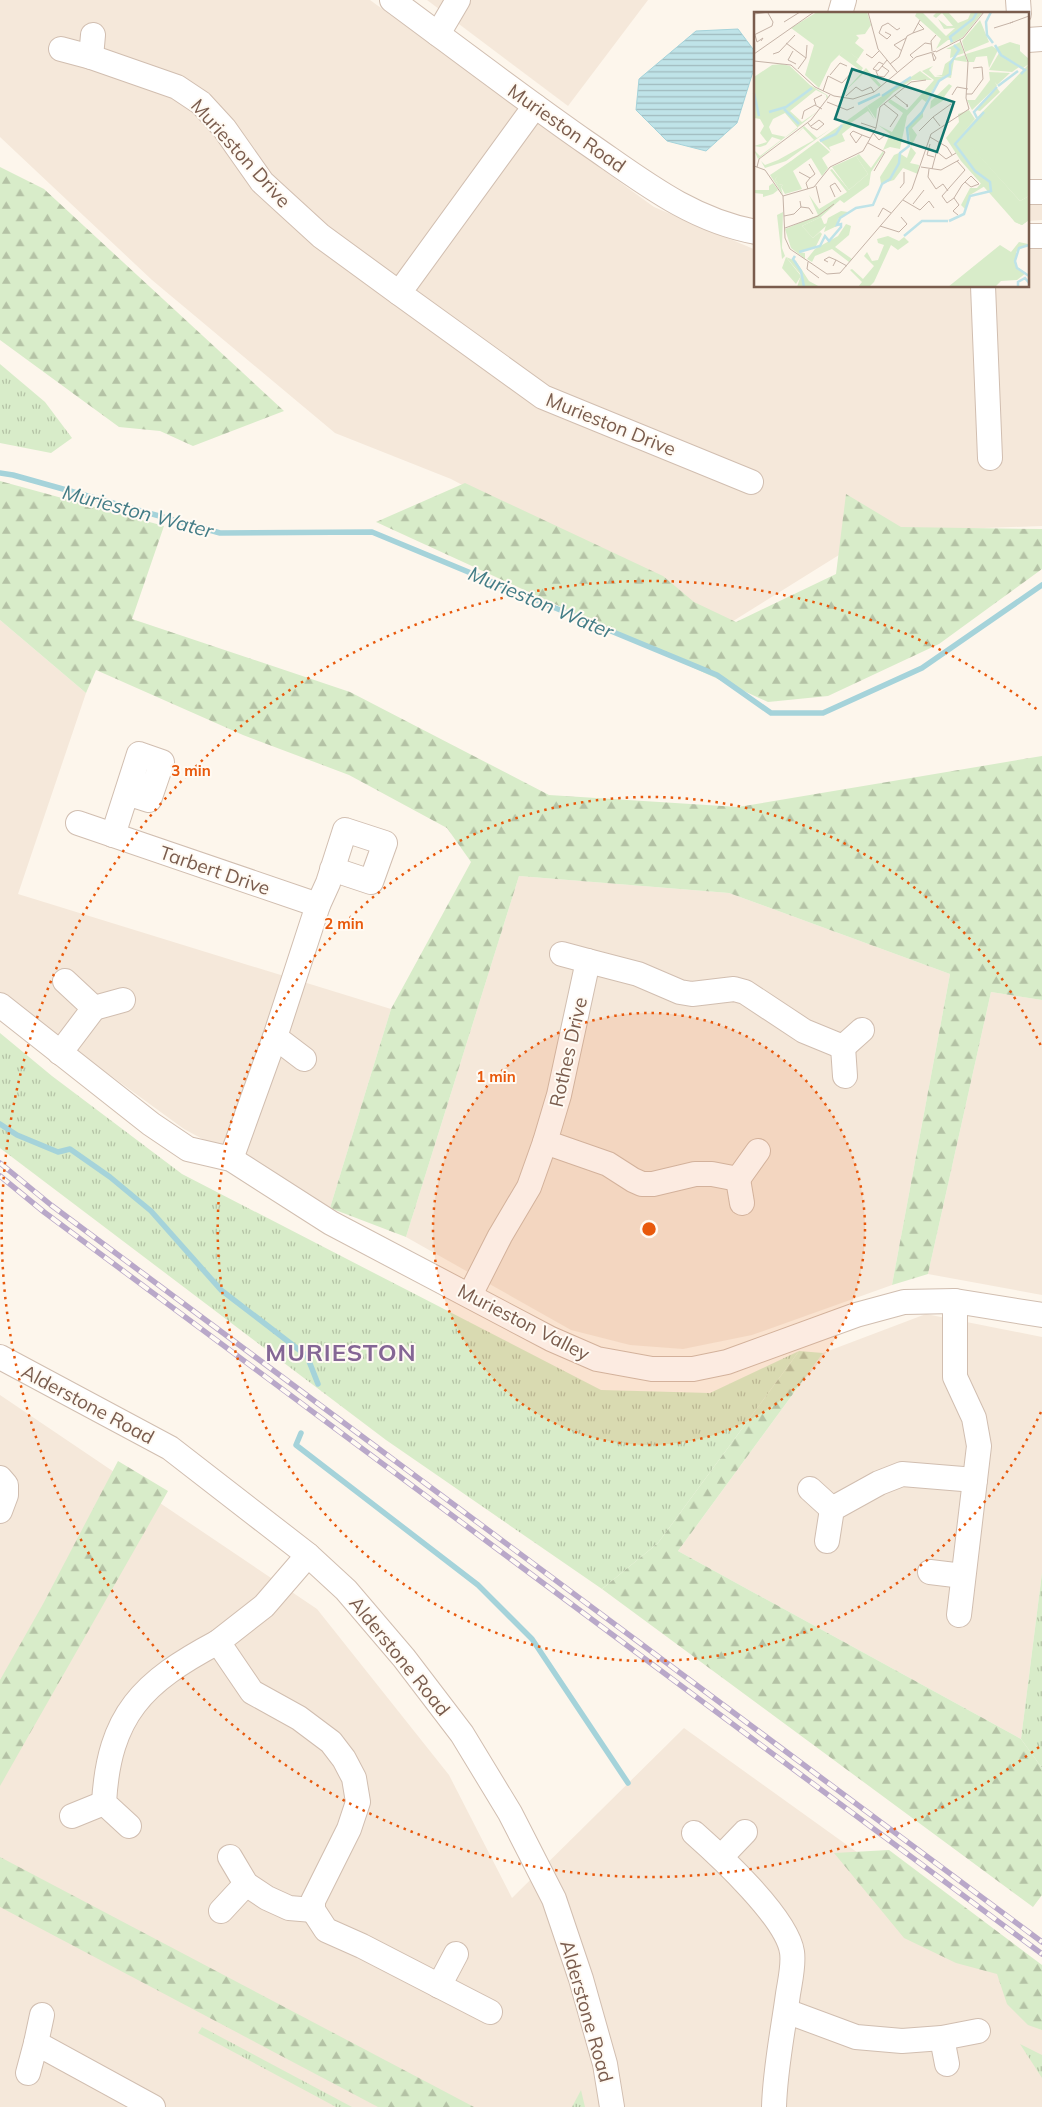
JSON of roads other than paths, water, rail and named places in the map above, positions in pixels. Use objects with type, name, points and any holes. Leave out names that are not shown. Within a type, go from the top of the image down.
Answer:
[{"type":"street","name":"Murieston Road","points":[[392,0],[535,106],[672,202],[732,228],[754,232]]},
{"type":"street","points":[[438,34],[458,0]]},
{"type":"street","name":"Murieston Drive","points":[[61,48],[92,46],[176,87],[201,103],[224,128],[262,182],[321,236],[543,397],[741,470]]},
{"type":"street","points":[[399,293],[535,106]]},
{"type":"street","points":[[983,288],[995,444]]},
{"type":"street","points":[[113,835],[127,792]]},
{"type":"street","name":"Tarbert Drive","points":[[78,823],[318,904]]},
{"type":"street","points":[[231,1158],[275,1037],[318,904],[332,870]]},
{"type":"street","points":[[562,954],[638,974],[680,992],[692,994],[734,989],[746,992],[804,1031],[843,1047]]},
{"type":"street","name":"Rothes Drive","points":[[470,1295],[528,1187],[545,1142],[561,1087],[588,961]]},
{"type":"street","points":[[65,981],[94,1008]]},
{"type":"street","points":[[60,1053],[94,1008],[123,1000]]},
{"type":"street","name":"Murieston Valley","points":[[0,1006],[151,1124],[188,1149],[231,1158],[331,1223],[551,1339],[597,1359],[652,1369],[693,1369],[728,1362],[866,1312],[904,1302],[955,1300],[1042,1315]]},
{"type":"street","points":[[843,1047],[862,1030]]},
{"type":"street","points":[[275,1037],[304,1059]]},
{"type":"street","points":[[843,1047],[846,1076]]},
{"type":"street","points":[[545,1142],[608,1164],[642,1184],[653,1184],[695,1174],[712,1174],[738,1179]]},
{"type":"street","points":[[742,1203],[738,1179],[758,1151]]},
{"type":"street","points":[[955,1300],[955,1377],[974,1418],[979,1446],[959,1615]]},
{"type":"street","name":"Alderstone Road","points":[[0,1356],[170,1448],[308,1555],[346,1590],[404,1658],[462,1734],[510,1813],[554,1899],[578,1970],[605,2064],[612,2107]]},
{"type":"street","points":[[832,1509],[880,1483],[902,1474],[975,1480]]},
{"type":"street","points":[[0,1478],[6,1485],[6,1495],[0,1511]]},
{"type":"street","points":[[810,1489],[832,1509]]},
{"type":"street","points":[[827,1541],[832,1509]]},
{"type":"street","points":[[104,1803],[106,1779],[114,1743],[130,1708],[152,1683],[188,1658],[218,1642],[264,1606],[308,1555]]},
{"type":"street","points":[[930,1572],[963,1576]]},
{"type":"street","points":[[218,1642],[252,1692],[299,1718],[331,1742],[354,1778],[358,1802],[349,1828],[313,1901],[313,1910],[326,1930],[362,1946],[490,2012]]},
{"type":"street","points":[[72,1816],[104,1803]]},
{"type":"street","points":[[104,1803],[129,1826]]},
{"type":"street","points":[[721,1857],[745,1832]]},
{"type":"street","points":[[694,1833],[721,1857],[782,1926],[792,1952],[786,2011],[774,2086],[774,2107]]},
{"type":"street","points":[[230,1857],[246,1884],[267,1898],[289,1908],[313,1910]]},
{"type":"street","points":[[221,1911],[246,1884]]},
{"type":"street","points":[[439,1986],[456,1954]]},
{"type":"street","points":[[786,2011],[856,2038],[902,2042],[942,2038],[978,2031]]},
{"type":"street","points":[[28,2073],[42,2015]]},
{"type":"street","points":[[942,2038],[947,2064]]},
{"type":"street","points":[[36,2043],[153,2107]]},
{"type":"water","points":[[738,29],[754,50],[754,68],[737,123],[706,151],[667,141],[636,110],[639,79],[696,31]]},
{"type":"waterway","name":"Murieston Water","points":[[0,473],[220,533],[372,532],[717,675],[771,713],[823,713],[922,668],[1042,585]]},
{"type":"waterway","points":[[0,1124],[17,1135],[58,1152],[70,1149],[110,1177],[151,1211],[221,1290],[307,1356],[318,1384]]},
{"type":"waterway","points":[[301,1433],[296,1445],[478,1585],[532,1639],[628,1783]]},
{"type":"railway","points":[[0,1163],[51,1205],[1042,1942]]},
{"type":"railway","points":[[0,1176],[44,1212],[1042,1954]]},
{"type":"district","name":"MURIESTON","points":[[341,1352]]}]
